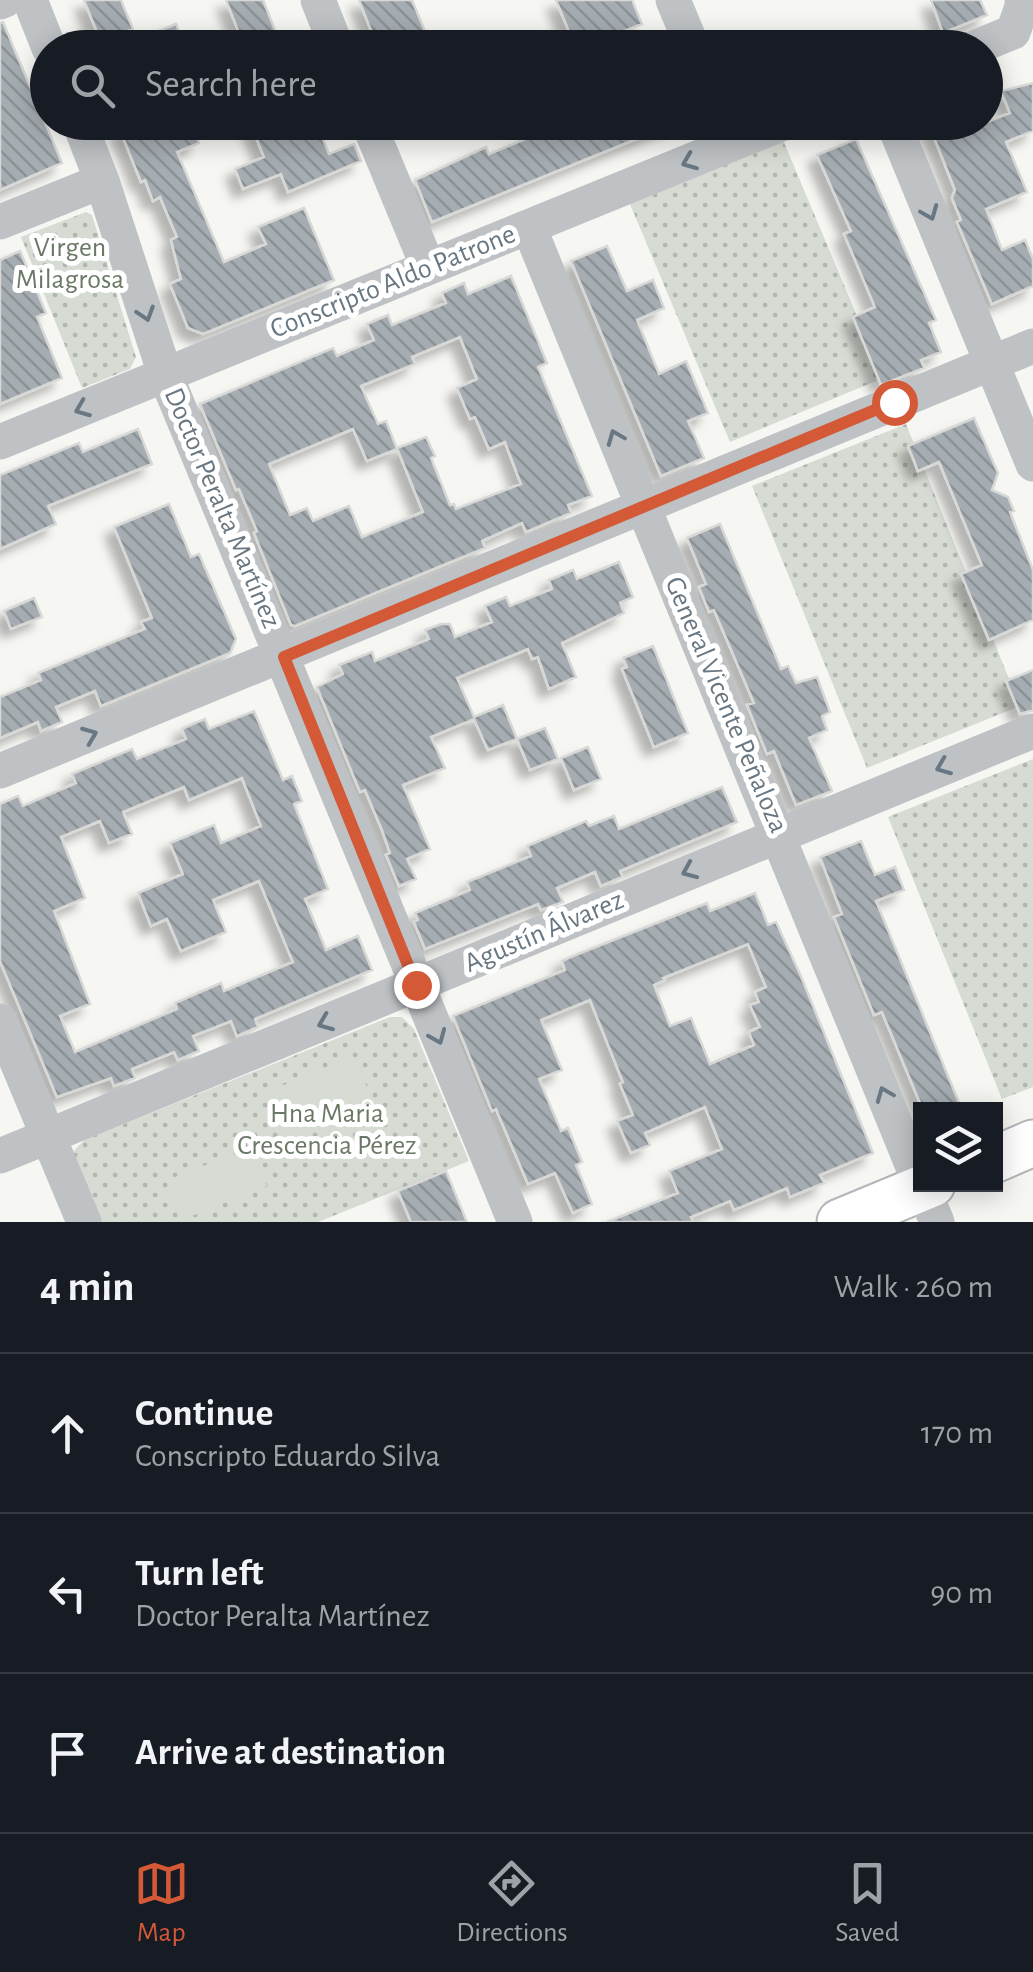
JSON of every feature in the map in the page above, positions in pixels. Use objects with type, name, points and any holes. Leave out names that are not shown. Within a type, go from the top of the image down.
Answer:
[{"type":"main road","points":[[1003,1155],[1033,1143]]},
{"type":"main road","points":[[840,1222],[926,1193]]},
{"type":"street","points":[[30,0],[42,30]]},
{"type":"street","points":[[318,0],[330,30]]},
{"type":"street","points":[[673,0],[686,30]]},
{"type":"street","points":[[1003,36],[1013,32],[1022,2]]},
{"type":"street","name":"Doctor Peralta Martínez","points":[[86,140],[165,374],[515,1222]]},
{"type":"street","points":[[375,140],[428,267]]},
{"type":"street","name":"Conscripto Aldo Patrone","points":[[0,442],[529,227],[714,140]]},
{"type":"street","points":[[900,140],[1033,464]]},
{"type":"street","points":[[0,222],[102,180]]},
{"type":"street","name":"General Vicente Peñaloza","points":[[529,227],[926,1193]]},
{"type":"street","points":[[0,771],[1033,346]]},
{"type":"street","name":"Agustín Álvarez","points":[[0,1156],[1033,731]]},
{"type":"street","points":[[0,1021],[84,1222]]},
{"type":"green space","points":[[783,140],[883,378],[730,442],[630,204]]},
{"type":"green space","name":"Virgen Milagrosa","points":[[86,212],[92,215],[136,357],[130,369],[82,388],[21,237]]},
{"type":"green space","points":[[906,424],[1020,706],[867,768],[752,486]]},
{"type":"green space","points":[[1033,759],[1033,1087],[1002,1099],[888,817]]},
{"type":"green space","name":"Hna Maria Crescencia Pérez","points":[[390,1017],[402,1017],[414,1029],[469,1161],[318,1222],[95,1222],[72,1153],[84,1140]]},
{"type":"green space","points":[[355,1057],[375,1107],[288,1141],[268,1091]]},
{"type":"green space","points":[[251,1147],[267,1186],[182,1220],[167,1180]]},
{"type":"building","points":[[84,0],[121,0],[133,29],[96,30]]},
{"type":"building","points":[[226,0],[263,0],[275,30],[238,30]]},
{"type":"building","points":[[359,0],[412,0],[424,30],[371,30]]},
{"type":"building","points":[[556,0],[632,0],[642,24],[627,30],[568,30]]},
{"type":"building","points":[[931,0],[980,0],[987,15],[942,30]]},
{"type":"building","points":[[3,22],[30,87],[30,140],[52,140],[62,163],[0,190]]},
{"type":"building","points":[[1033,83],[1033,131],[1006,142],[1027,192],[986,209],[1002,250],[1025,240],[1033,259],[1033,286],[992,304],[957,222],[961,220],[952,198],[955,190],[935,140],[1003,140],[1003,116],[1010,113],[1003,90]]},
{"type":"building","points":[[124,140],[198,140],[199,143],[177,152],[224,262],[266,244],[258,227],[304,208],[334,280],[203,334],[188,328],[170,284],[181,279],[171,240],[177,237],[160,197],[153,201],[145,180],[141,182]]},
{"type":"building","points":[[257,140],[323,140],[329,154],[354,144],[361,161],[288,192],[281,174],[243,189],[235,169],[264,157]]},
{"type":"building","points":[[523,140],[634,140],[432,222],[415,180],[486,147],[489,154]]},
{"type":"building","points":[[856,140],[936,320],[929,323],[941,352],[921,360],[924,368],[881,385],[853,317],[875,307],[844,234],[851,231],[817,155]]},
{"type":"building","points":[[607,246],[627,291],[653,280],[664,308],[637,320],[659,374],[686,361],[708,413],[688,421],[704,458],[661,476],[571,261]]},
{"type":"building","points":[[20,251],[46,313],[37,317],[62,378],[0,404],[0,260]]},
{"type":"building","points":[[511,276],[547,363],[538,367],[592,496],[568,505],[571,513],[526,532],[522,523],[482,541],[485,548],[291,625],[254,533],[257,531],[200,404],[333,348],[337,356],[374,340],[367,324],[388,315],[392,325],[446,303],[442,293],[464,283],[468,294]],"holes":[[[460,337],[477,379],[457,388],[489,449],[505,442],[521,484],[456,509],[454,504],[450,505],[426,437],[397,448],[423,512],[362,537],[349,506],[313,521],[307,508],[290,515],[269,464],[353,429],[367,461],[397,449],[386,421],[378,424],[361,386],[415,364],[412,357]]]},
{"type":"building","points":[[974,418],[998,473],[992,490],[1008,497],[1033,570],[1033,620],[989,640],[961,574],[982,565],[939,462],[918,471],[908,446]]},
{"type":"building","points":[[138,429],[152,464],[48,506],[56,524],[0,549],[0,475],[79,443],[83,452]]},
{"type":"building","points":[[169,504],[191,557],[199,554],[236,639],[230,653],[101,706],[95,691],[56,707],[62,722],[41,731],[38,722],[0,738],[0,697],[41,680],[38,673],[145,629],[141,622],[152,618],[114,527]]},
{"type":"building","points":[[720,524],[781,669],[788,666],[796,683],[817,677],[830,712],[822,716],[827,730],[809,738],[832,791],[796,805],[774,751],[767,754],[747,705],[754,703],[714,610],[709,612],[699,587],[706,584],[687,538]]},
{"type":"building","points":[[619,562],[633,597],[620,603],[624,613],[562,643],[576,677],[549,689],[538,657],[532,659],[528,649],[457,678],[474,717],[503,705],[517,739],[488,750],[474,719],[431,737],[445,768],[403,785],[430,849],[407,859],[416,879],[399,886],[386,855],[390,853],[382,830],[365,790],[360,792],[317,687],[343,674],[339,665],[372,652],[375,661],[429,639],[425,630],[441,624],[450,624],[455,637],[492,622],[485,606],[506,597],[510,606],[552,589],[549,580],[573,570],[577,579]]},
{"type":"building","points":[[34,598],[42,617],[11,629],[4,611]]},
{"type":"building","points":[[653,646],[688,733],[654,747],[622,669],[627,667],[623,658]]},
{"type":"building","points":[[1033,670],[1033,710],[1020,714],[1006,681]]},
{"type":"building","points":[[254,711],[283,780],[292,776],[302,801],[294,804],[328,889],[305,899],[326,950],[358,936],[372,970],[255,1019],[258,1027],[237,1036],[231,1021],[193,1036],[199,1051],[178,1060],[174,1052],[132,1069],[135,1078],[114,1086],[111,1078],[57,1097],[0,961],[0,804],[18,796],[23,806],[76,783],[72,774],[110,758],[132,749],[137,759],[186,739],[182,729],[205,719],[209,729]],"holes":[[[242,778],[261,826],[221,843],[214,825],[170,843],[183,874],[138,893],[151,926],[167,919],[181,951],[226,932],[213,900],[259,881],[293,962],[224,991],[221,983],[175,1003],[177,1009],[75,1052],[60,1016],[90,1004],[54,911],[85,898],[61,837],[100,821],[109,843],[132,834],[123,812],[184,787],[189,800]]]},
{"type":"building","points":[[545,728],[558,759],[530,770],[517,739]]},
{"type":"building","points":[[588,747],[601,779],[574,790],[561,758]]},
{"type":"building","points":[[722,787],[737,822],[620,871],[622,877],[601,886],[595,872],[557,888],[563,902],[541,910],[538,904],[425,949],[414,922],[418,920],[415,913],[470,890],[467,882],[531,856],[527,846],[586,821],[589,826],[614,816],[619,829]]},
{"type":"building","points":[[861,841],[875,875],[895,867],[904,890],[876,901],[959,1102],[920,1102],[882,1012],[874,1015],[834,917],[842,914],[820,857]]},
{"type":"building","points":[[755,893],[768,925],[776,922],[873,1153],[820,1175],[824,1183],[790,1197],[787,1188],[734,1210],[730,1201],[691,1217],[693,1222],[607,1222],[678,1193],[669,1171],[722,1149],[705,1107],[645,1133],[650,1145],[631,1153],[617,1121],[633,1115],[590,1000],[541,1020],[562,1070],[539,1079],[561,1131],[568,1128],[582,1162],[576,1165],[592,1204],[573,1213],[555,1173],[528,1184],[496,1109],[492,1111],[453,1016],[565,970],[562,961],[573,956],[707,903],[710,911]],"holes":[[[748,944],[766,987],[755,992],[759,1002],[750,1005],[760,1027],[749,1032],[754,1045],[710,1064],[691,1018],[670,1026],[654,985]]]},
{"type":"building","points":[[446,1171],[467,1222],[411,1222],[398,1191]]},
{"type":"route","points":[[416,985],[284,657],[894,402]]}]
